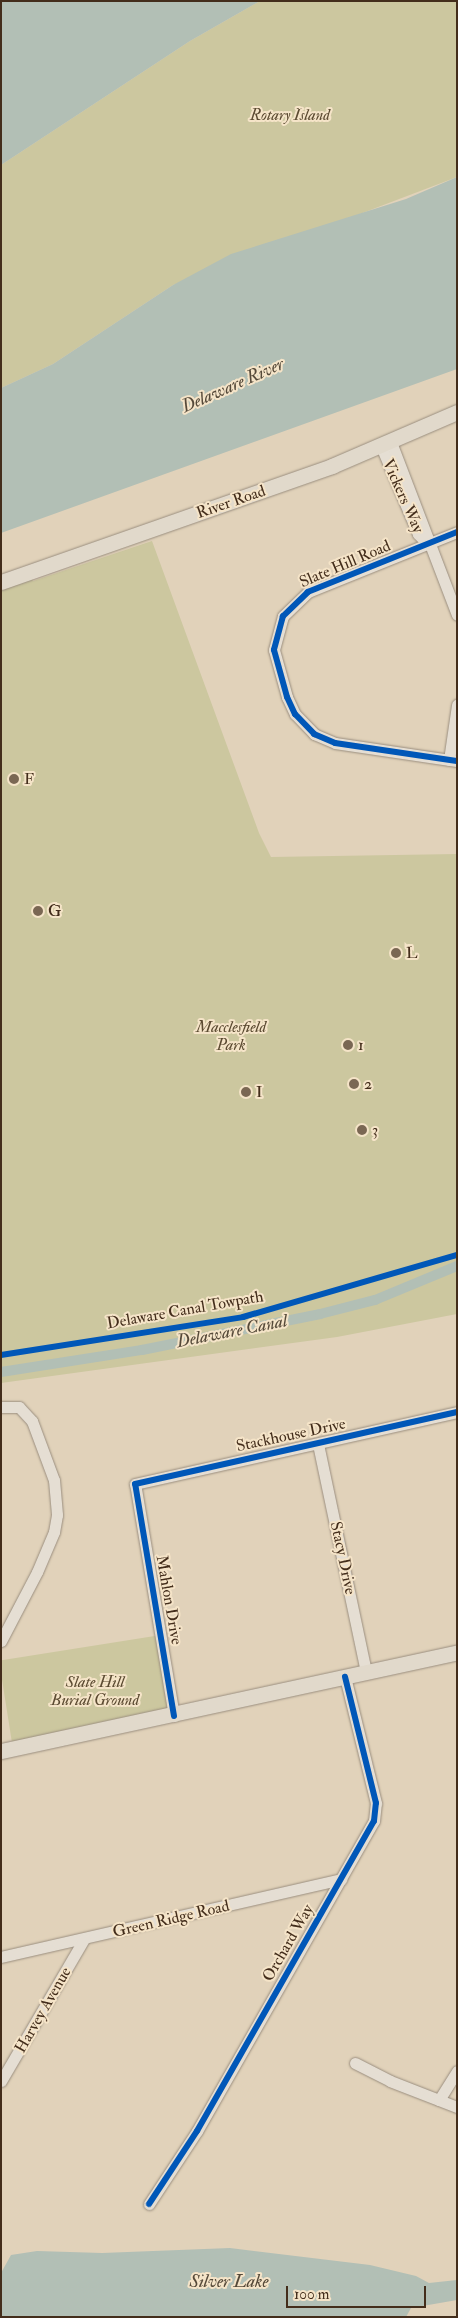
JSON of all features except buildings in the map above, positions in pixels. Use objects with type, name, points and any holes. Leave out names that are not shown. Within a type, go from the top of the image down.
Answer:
[{"type":"main road","name":"River Road","points":[[1,582],[264,491],[386,444],[457,412]]},
{"type":"main road","points":[[1,1751],[174,1716],[457,1652]]},
{"type":"street","name":"Vickers Way","points":[[386,444],[418,534],[428,544],[457,615]]},
{"type":"street","name":"Slate Hill Road","points":[[453,761],[335,743],[314,734],[295,714],[275,658],[278,626],[298,598],[457,532]]},
{"type":"street","points":[[453,761],[457,705]]},
{"type":"street","points":[[1,1407],[19,1407],[32,1421],[54,1480],[57,1515],[54,1532],[37,1572],[1,1641]]},
{"type":"street","name":"Stackhouse Drive","points":[[136,1490],[135,1484],[457,1412]]},
{"type":"street","name":"Stacy Drive","points":[[318,1444],[366,1672]]},
{"type":"street","name":"Mahlon Drive","points":[[136,1490],[174,1716]]},
{"type":"street","name":"Orchard Way","points":[[149,2204],[197,2130],[341,1879],[376,1812],[362,1738],[345,1677]]},
{"type":"street","name":"Green Ridge Road","points":[[1,1958],[341,1879]]},
{"type":"street","name":"Harvey Avenue","points":[[1,2081],[84,1939]]},
{"type":"street","points":[[355,2063],[438,2100],[457,2106]]},
{"type":"street","points":[[438,2100],[457,2071]]},
{"type":"green space","name":"Rotary Island","points":[[260,1],[457,1],[457,177],[173,285],[53,364],[1,388],[1,165],[190,41]]},
{"type":"green space","name":"Macclesfield Park","points":[[152,541],[259,833],[271,857],[457,854],[457,1314],[337,1337],[1,1383],[1,587],[32,577],[33,581]]},
{"type":"green space","name":"Slate Hill Burial Ground","points":[[161,1635],[174,1716],[12,1742],[1,1673],[1,1660]]},
{"type":"water","points":[[1,1],[260,1],[190,41],[1,165]]},
{"type":"water","name":"Delaware River","points":[[457,177],[457,369],[1,533],[1,388],[53,364],[173,285],[231,254],[406,199]]},
{"type":"water","name":"Silver Lake","points":[[230,2248],[370,2265],[416,2276],[429,2283],[457,2280],[457,2300],[411,2308],[406,2317],[1,2317],[1,2273],[11,2255],[37,2251],[102,2253]]},
{"type":"waterway","name":"Delaware Canal","points":[[1,1372],[142,1350],[320,1314],[375,1300],[457,1266]]},
{"type":"cycle path","points":[[457,532],[308,592],[283,616],[274,650],[287,697],[295,714],[314,734],[335,743],[457,761]]},
{"type":"cycle path","name":"Delaware Canal Towpath","points":[[1,1355],[243,1317],[457,1255]]},
{"type":"cycle path","points":[[174,1716],[135,1484],[457,1412]]},
{"type":"cycle path","points":[[149,2204],[197,2131],[374,1821],[376,1803],[345,1677]]},
{"type":"place","name":"F","points":[[14,779]]},
{"type":"place","name":"G","points":[[38,911]]},
{"type":"place","name":"L","points":[[396,953]]},
{"type":"place","name":"1","points":[[348,1045]]},
{"type":"place","name":"2","points":[[354,1084]]},
{"type":"place","name":"I","points":[[246,1092]]},
{"type":"place","name":"3","points":[[362,1130]]}]
